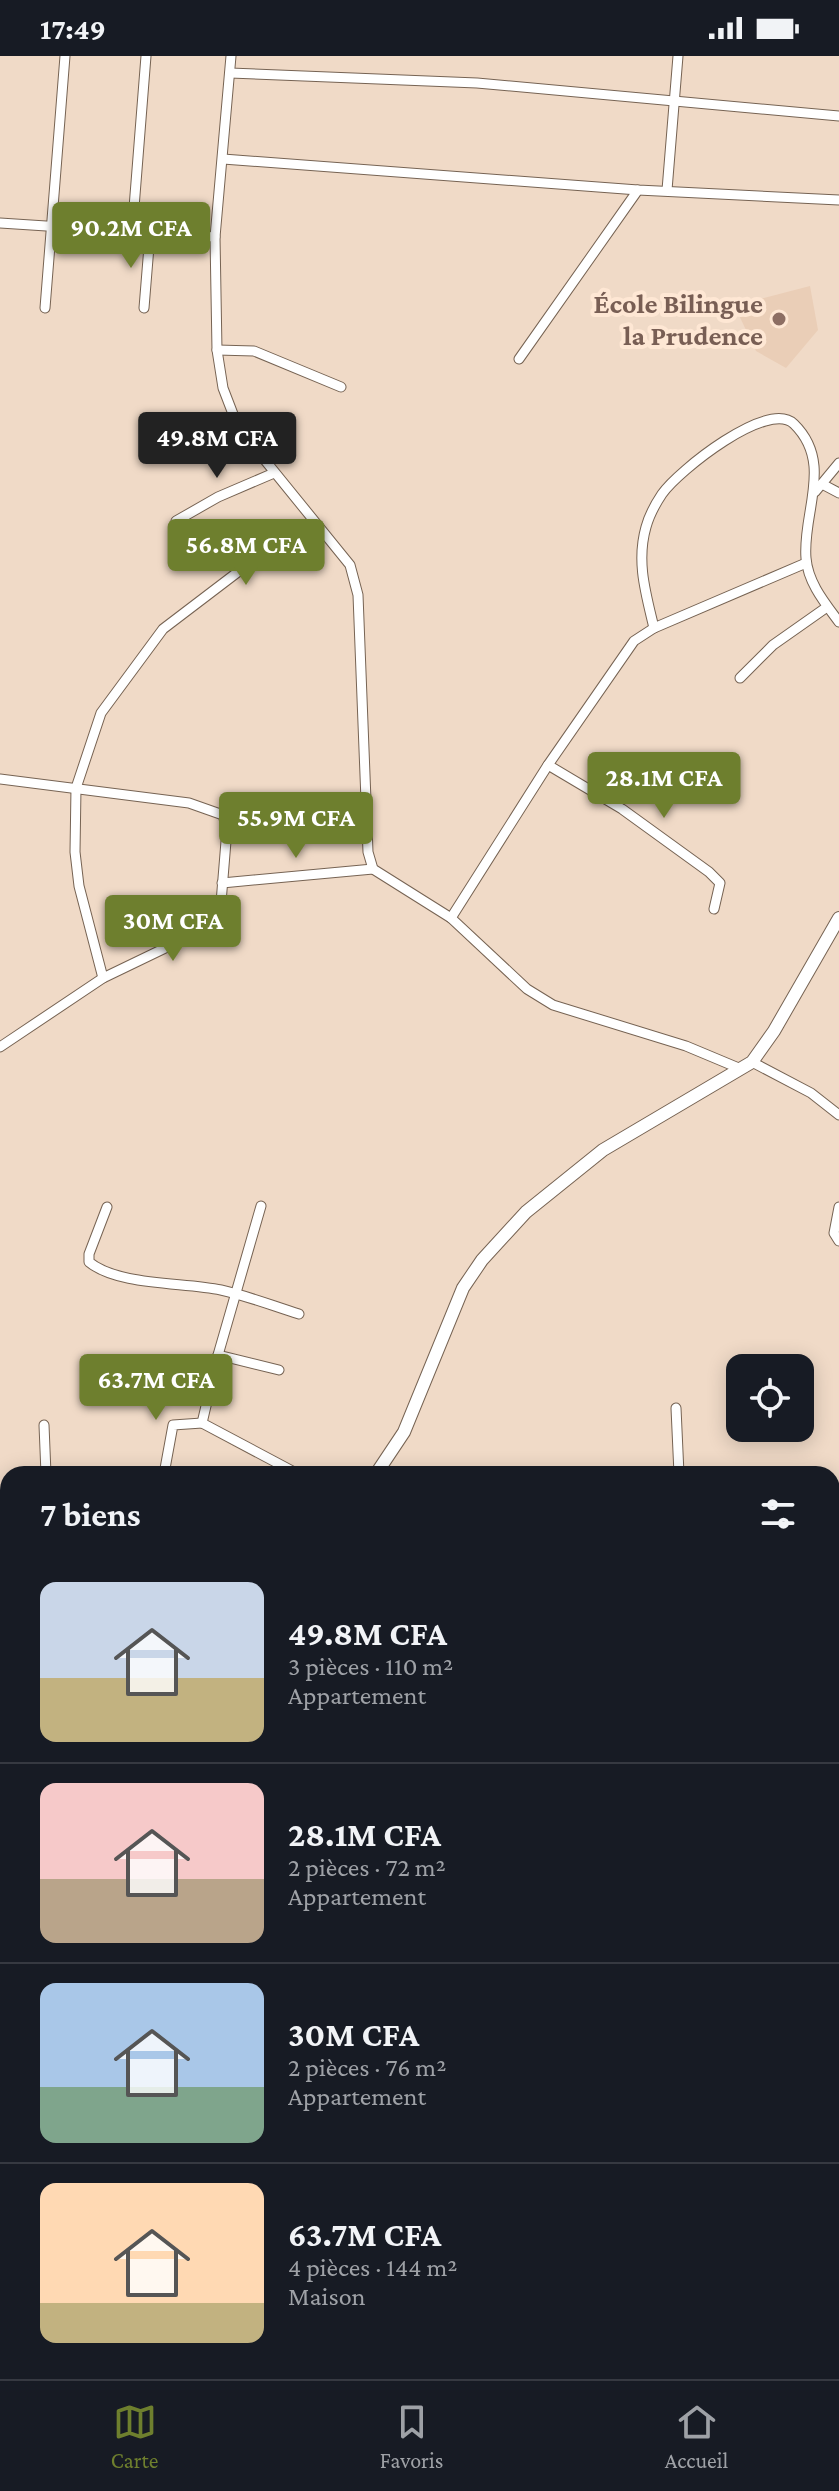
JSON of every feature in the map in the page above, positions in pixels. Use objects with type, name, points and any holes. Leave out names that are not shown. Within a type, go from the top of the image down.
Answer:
[{"type":"street","points":[[45,308],[49,226],[65,56]]},
{"type":"street","points":[[132,233],[146,56]]},
{"type":"street","points":[[231,56],[215,237],[217,350],[223,388],[238,427],[350,565],[358,595],[368,852],[373,869]]},
{"type":"street","points":[[667,190],[678,56]]},
{"type":"street","points":[[230,73],[477,83],[839,116]]},
{"type":"street","points":[[223,159],[638,190],[839,200]]},
{"type":"street","points":[[519,359],[638,190]]},
{"type":"street","points":[[0,223],[215,237]]},
{"type":"street","points":[[144,308],[150,234]]},
{"type":"street","points":[[217,350],[254,351],[341,387]]},
{"type":"street","points":[[654,628],[640,556],[646,524],[662,493],[690,466],[761,421],[788,419],[797,426],[815,465],[819,488]]},
{"type":"street","points":[[839,463],[819,488],[808,525],[806,563],[817,592],[839,622]]},
{"type":"street","points":[[176,521],[218,497],[274,473]]},
{"type":"street","points":[[819,488],[839,493]]},
{"type":"street","points":[[103,978],[79,886],[75,852],[76,788],[101,713],[163,629],[251,562],[323,533]]},
{"type":"street","points":[[451,918],[548,765],[617,661],[634,641],[654,628],[806,563]]},
{"type":"street","points":[[740,678],[773,645],[827,607]]},
{"type":"street","points":[[548,765],[622,809],[709,872],[720,883],[714,909]]},
{"type":"street","points":[[0,779],[189,803],[223,815],[227,829],[220,915],[215,924],[103,978],[0,1047]]},
{"type":"street","points":[[222,883],[373,869],[451,918],[527,989],[553,1005],[746,1065],[811,1093],[839,1115]]},
{"type":"street","points":[[381,1466],[417,1404],[463,1288],[509,1229],[603,1150],[746,1065],[774,1031],[837,925]]},
{"type":"street","points":[[202,1423],[218,1355],[261,1206]]},
{"type":"street","points":[[107,1207],[89,1254],[89,1262],[96,1268],[149,1281],[235,1294],[299,1314]]},
{"type":"street","points":[[839,1207],[834,1233],[839,1241]]},
{"type":"street","points":[[218,1355],[279,1370]]},
{"type":"street","points":[[676,1408],[679,1466]]},
{"type":"street","points":[[165,1466],[173,1425],[202,1423],[283,1466]]},
{"type":"street","points":[[44,1425],[46,1466]]},
{"type":"shaded area","name":"École Bilingue la Prudence","points":[[810,286],[818,330],[786,368],[756,351],[736,309],[745,303]]},
{"type":"place","name":"École Bilingue la Prudence","points":[[779,319]]}]
